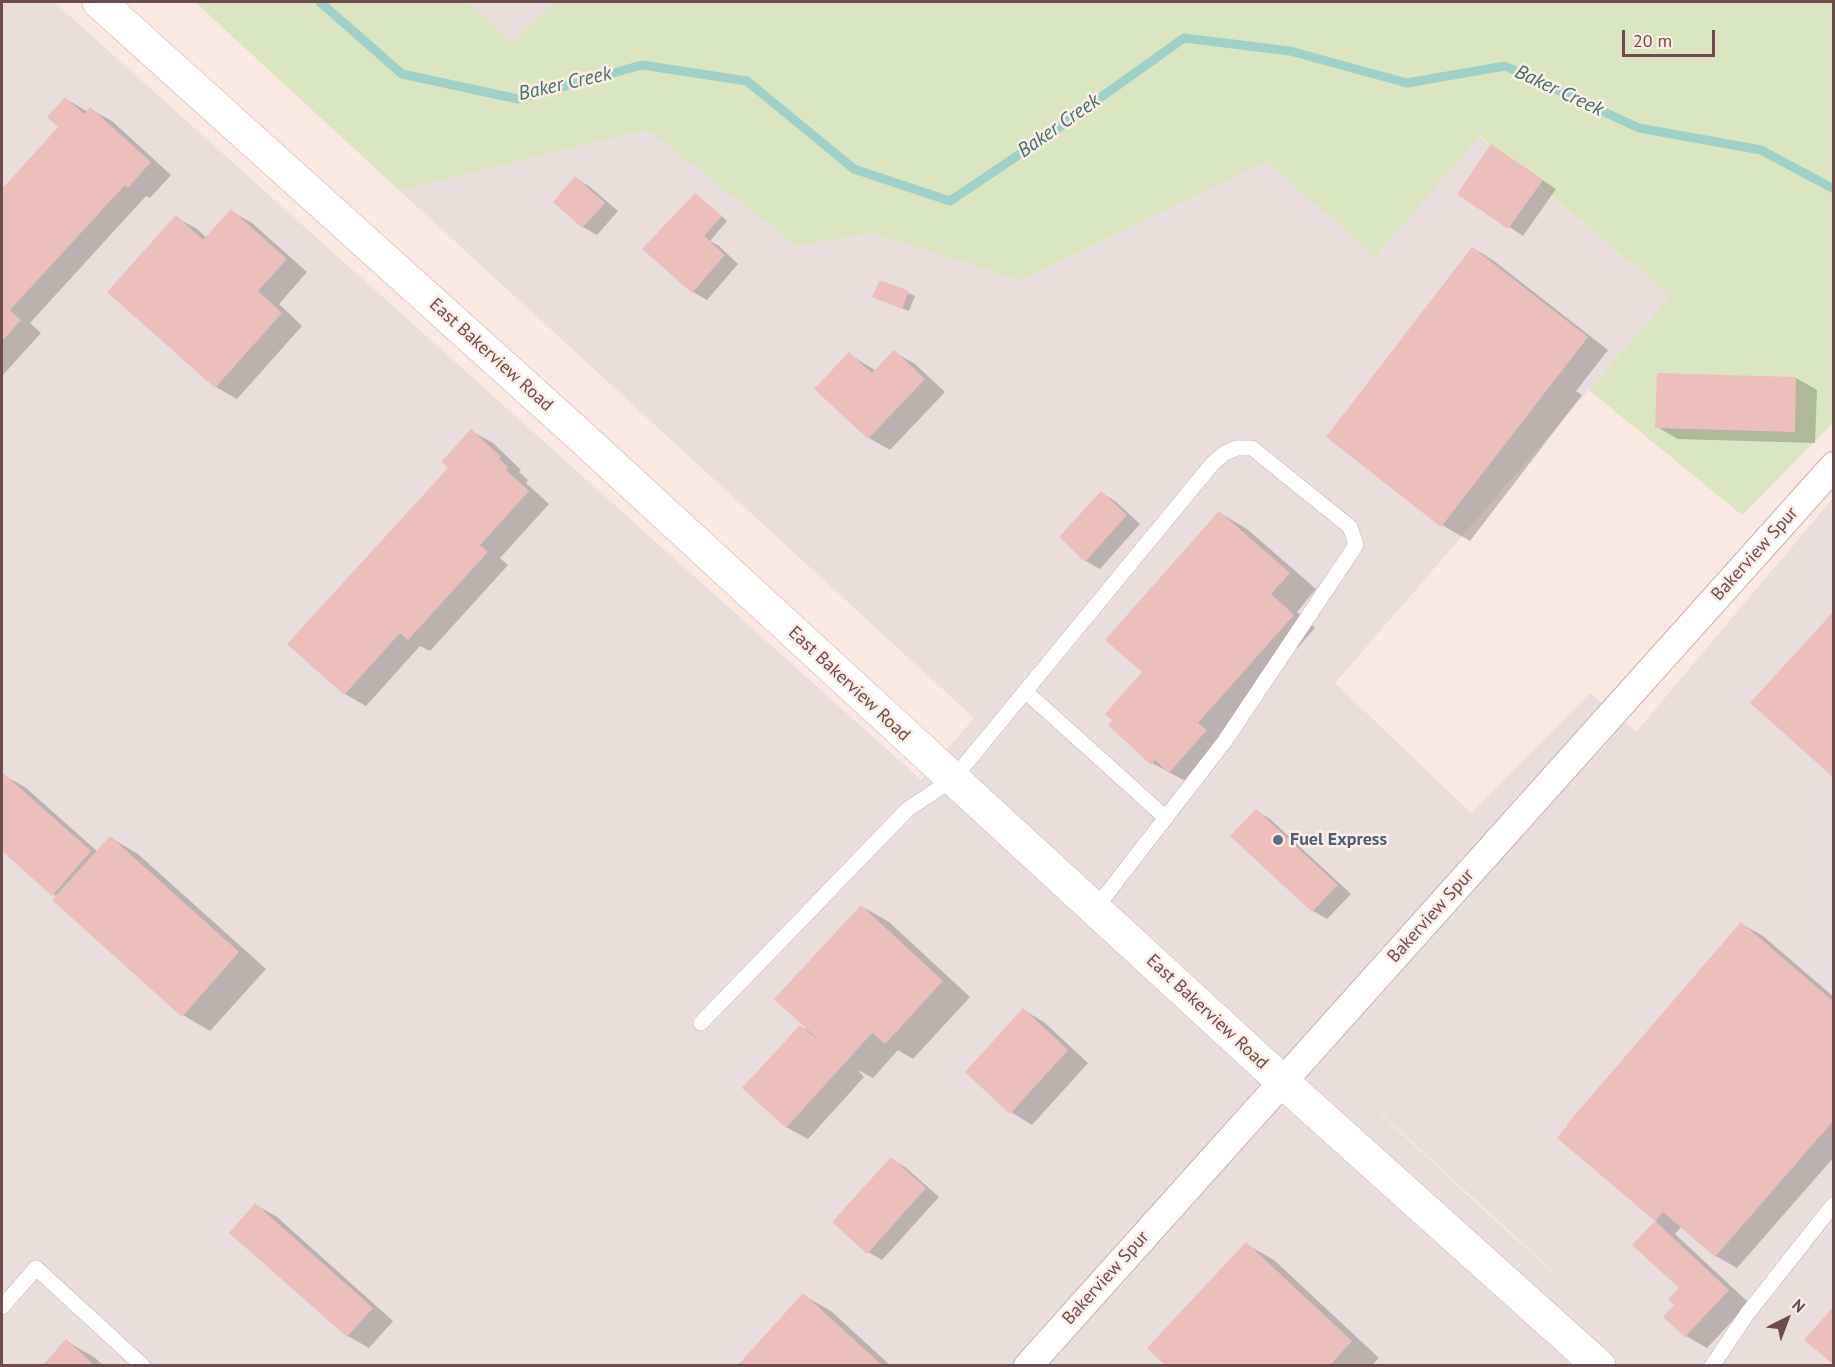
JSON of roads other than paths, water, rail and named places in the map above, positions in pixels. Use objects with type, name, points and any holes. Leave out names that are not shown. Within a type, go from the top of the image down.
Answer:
[{"type":"main road","name":"East Bakerview Road","points":[[99,2],[566,423],[1283,1082],[1599,1365]]},
{"type":"street","name":"Bakerview Spur","points":[[1028,1365],[1833,466]]},
{"type":"lane","points":[[701,1023],[908,809],[953,779],[1213,463],[1225,453],[1237,448],[1252,448],[1350,527],[1356,545],[1225,741],[1095,909]]},
{"type":"lane","points":[[1025,691],[1166,818]]},
{"type":"lane","points":[[1712,1365],[1747,1314],[1833,1204]]},
{"type":"lane","points":[[2,1307],[36,1268],[143,1365]]},
{"type":"waterway","name":"Baker Creek","points":[[320,2],[402,74],[518,99],[642,65],[747,81],[854,169],[950,201],[1048,135],[1184,38],[1290,51],[1407,83],[1505,66],[1639,128],[1761,150],[1834,189]]},
{"type":"place","name":"Fuel Express","points":[[1278,840]]}]
